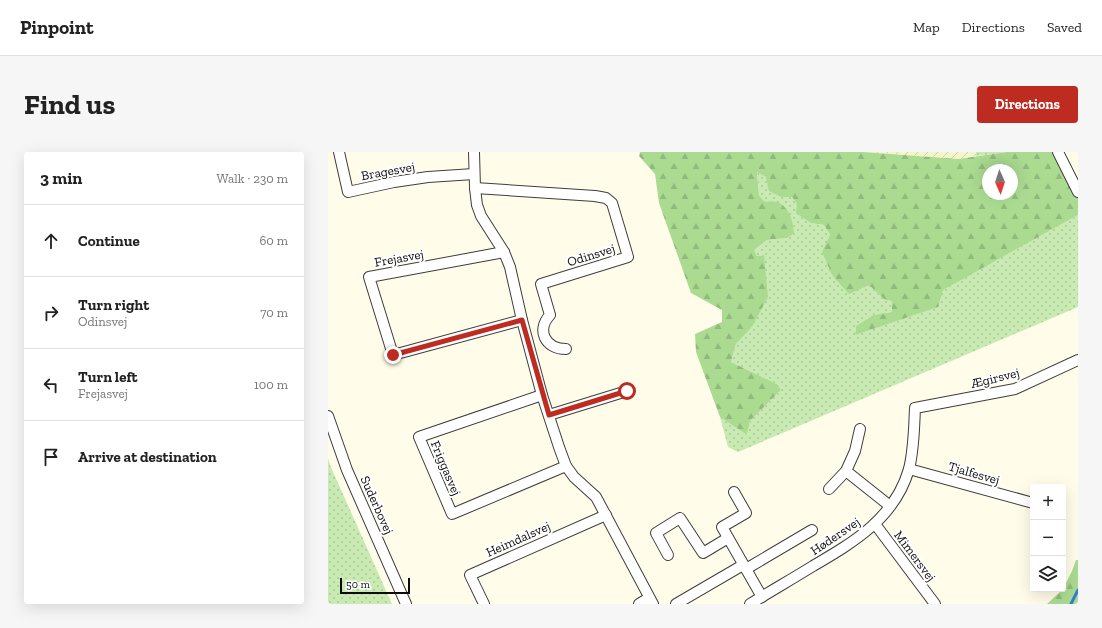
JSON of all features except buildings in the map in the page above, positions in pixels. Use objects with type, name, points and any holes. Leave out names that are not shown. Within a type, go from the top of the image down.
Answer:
[{"type":"street","name":"Bragesvej","points":[[339,152],[348,192],[421,178],[474,174]]},
{"type":"street","points":[[474,152],[474,174],[477,205],[481,216],[504,252],[510,267],[522,320],[542,395],[566,466],[574,477],[596,497],[606,515],[651,601],[639,604]]},
{"type":"street","points":[[1058,152],[1078,192]]},
{"type":"street","name":"Odinsvej","points":[[475,188],[595,196],[606,198],[612,203],[628,257],[541,284],[550,315],[544,321],[544,334]]},
{"type":"street","name":"Frejasvej","points":[[504,252],[369,277],[393,355],[522,320]]},
{"type":"street","points":[[527,339],[544,334],[546,341],[552,347],[566,349]]},
{"type":"street","name":"Ægirsvej","points":[[915,408],[1015,389],[1078,360]]},
{"type":"street","points":[[549,415],[627,391]]},
{"type":"street","name":"Friggasvej","points":[[542,395],[419,437],[452,514],[566,466]]},
{"type":"street","name":"Hødersvej","points":[[728,538],[745,567],[756,601],[852,543],[875,524],[900,492],[909,468],[914,438],[915,408]]},
{"type":"street","name":"Suderbovej","points":[[328,416],[347,470],[406,604]]},
{"type":"street","points":[[829,489],[846,471],[855,451],[860,428]]},
{"type":"street","name":"Tjalfesvej","points":[[909,468],[1030,503]]},
{"type":"street","points":[[846,471],[890,506]]},
{"type":"street","points":[[668,555],[656,532],[680,518],[703,553],[728,538],[722,528],[746,513],[734,492]]},
{"type":"street","name":"Heimdalsvej","points":[[484,604],[470,575],[606,515]]},
{"type":"street","name":"Mimersvej","points":[[875,524],[935,604]]},
{"type":"street","name":"Hødersvej","points":[[676,604],[812,530]]},
{"type":"green space","points":[[640,152],[863,152],[958,159],[1007,152],[1054,152],[1078,188],[1078,215],[943,290],[938,307],[855,335],[856,326],[873,315],[892,312],[892,301],[885,300],[869,285],[849,294],[832,275],[822,252],[830,235],[824,225],[811,223],[796,213],[797,204],[792,197],[781,197],[769,191],[766,177],[757,172],[759,195],[764,201],[777,202],[785,207],[792,220],[794,233],[787,238],[767,240],[754,250],[757,256],[764,255],[768,297],[752,327],[736,344],[731,362],[777,384],[781,390],[750,421],[747,435],[720,417],[696,352],[695,334],[722,322],[722,310],[691,293],[659,203],[655,174],[639,156]]},
{"type":"green space","points":[[863,152],[976,152],[976,156],[958,159]]},
{"type":"green space","points":[[976,152],[1007,152],[976,156]]},
{"type":"green space","points":[[757,171],[766,177],[781,197],[792,197],[811,223],[824,225],[844,255],[868,283],[885,300],[893,301],[892,312],[873,315],[856,326],[855,335],[942,290],[1078,215],[1078,307],[738,452],[728,447],[720,417],[747,435],[750,421],[781,390],[777,384],[731,362],[736,344],[752,327],[764,255],[757,256],[754,250],[767,240],[787,238],[778,203],[764,201],[759,195]]},
{"type":"green space","points":[[328,458],[330,465],[392,604],[328,604]]},
{"type":"green space","points":[[1076,560],[1078,560],[1078,604],[1047,604],[1060,592],[1066,592],[1066,583]]},
{"type":"waterway","points":[[1071,604],[1078,590]]},
{"type":"route","points":[[393,355],[522,320],[542,395],[549,415],[627,391]]}]
